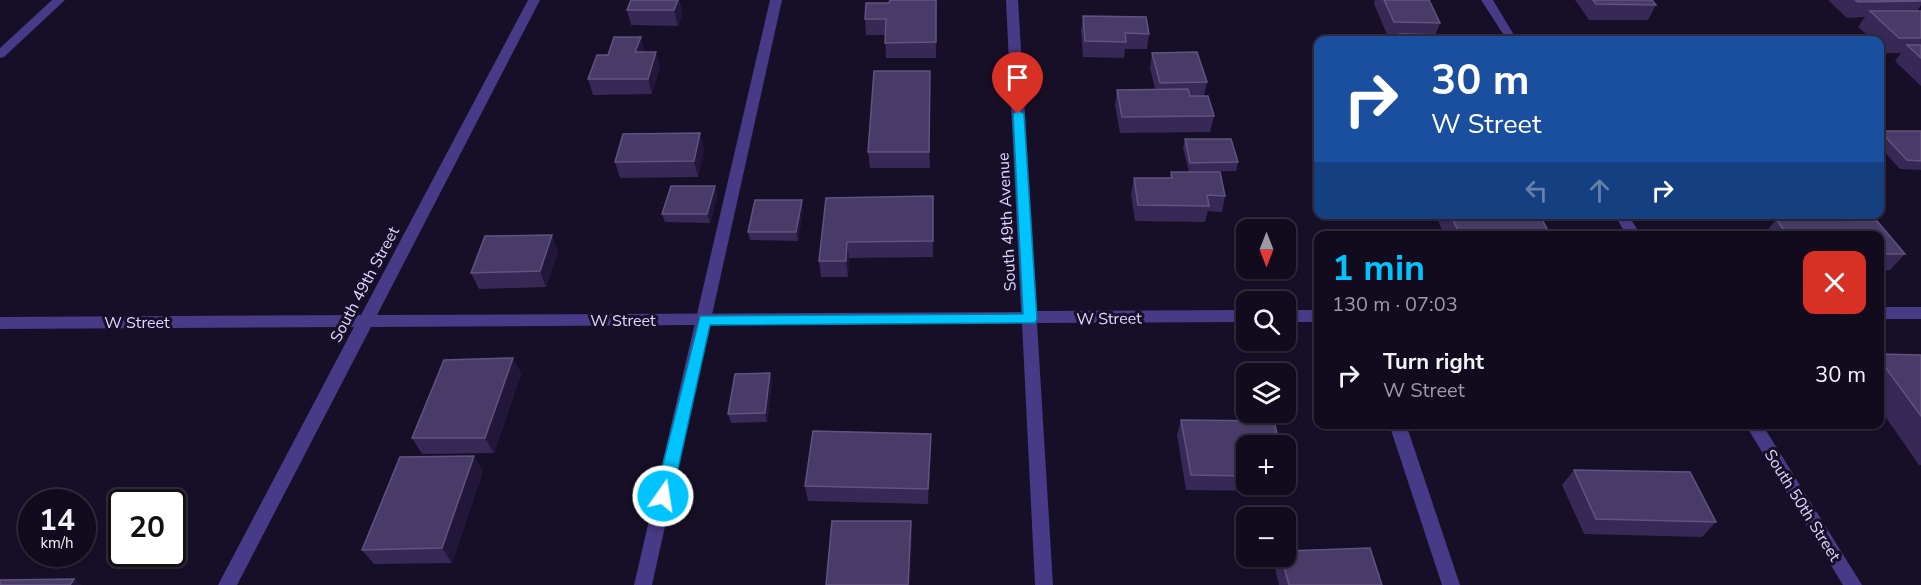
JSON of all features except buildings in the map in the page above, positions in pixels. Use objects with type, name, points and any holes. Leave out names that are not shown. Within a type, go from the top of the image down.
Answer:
[{"type":"street","points":[[0,54],[59,0]]},
{"type":"street","name":"South 49th Street","points":[[227,585],[534,0]]},
{"type":"street","points":[[643,585],[776,0]]},
{"type":"street","name":"South 49th Avenue","points":[[1012,0],[1044,585]]},
{"type":"street","points":[[1487,0],[1510,36]]},
{"type":"street","points":[[1884,313],[1921,313]]},
{"type":"street","name":"W Street","points":[[0,323],[1236,316]]},
{"type":"street","points":[[1296,316],[1314,316]]},
{"type":"street","points":[[1399,429],[1451,585]]},
{"type":"street","name":"South 50th Street","points":[[1756,429],[1853,585]]},
{"type":"route","points":[[663,496],[705,320],[1030,319],[1018,114]]}]
